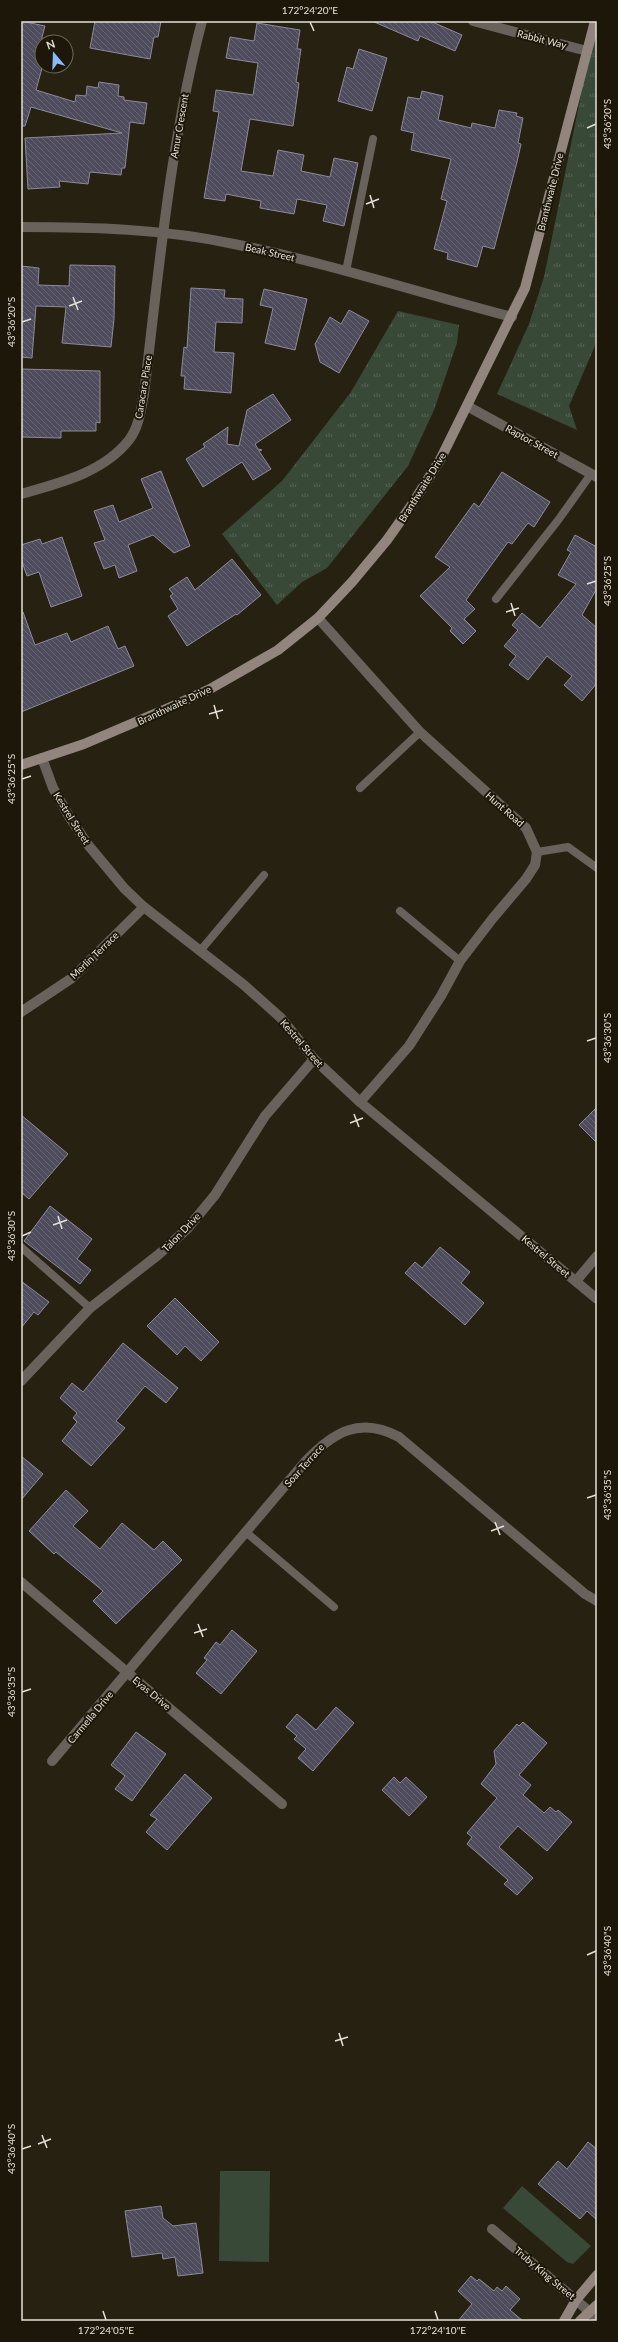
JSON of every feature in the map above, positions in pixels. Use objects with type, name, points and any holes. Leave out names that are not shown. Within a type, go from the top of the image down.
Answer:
[{"type":"street","name":"Amur Crescent","points":[[163,233],[167,197],[189,69],[202,21]]},
{"type":"street","name":"Rabbit Way","points":[[472,21],[588,51]]},
{"type":"street","name":"Branthwaite Drive","points":[[21,765],[134,724],[210,689],[278,650],[318,618],[357,577],[412,506],[440,460],[512,317],[529,275],[595,21]]},
{"type":"street","name":"Beak Street","points":[[21,227],[79,227],[163,233],[234,244],[346,271],[512,317]]},
{"type":"street","name":"Caracara Place","points":[[21,494],[89,471],[112,457],[130,439],[139,419],[144,394],[163,233]]},
{"type":"street","name":"Raptor Street","points":[[467,406],[594,475]]},
{"type":"street","name":"Hunt Road","points":[[318,618],[420,732],[526,828],[537,852]]},
{"type":"street","name":"Kestrel Street","points":[[42,758],[53,788],[70,818],[89,846],[124,888],[144,907],[244,984],[281,1018],[314,1059],[360,1102],[597,1299]]},
{"type":"street","points":[[360,1102],[409,1046],[441,996],[460,961],[493,918],[526,879],[535,865],[537,852]]},
{"type":"street","name":"Merlin Terrace","points":[[21,1012],[72,978],[144,907]]},
{"type":"street","name":"Talon Drive","points":[[21,1382],[62,1335],[90,1308],[158,1255],[187,1229],[215,1195],[265,1116],[314,1059]]},
{"type":"street","points":[[576,1281],[597,1256]]},
{"type":"street","name":"Soar Terrace","points":[[127,1672],[247,1533],[305,1462],[334,1435],[367,1427],[384,1429],[399,1437],[585,1594],[597,1601]]},
{"type":"street","name":"Eyas Drive","points":[[21,1582],[282,1804]]},
{"type":"street","name":"Carmella Drive","points":[[52,1761],[127,1672]]},
{"type":"street","name":"Truby King Street","points":[[492,2229],[576,2300],[595,2312]]},
{"type":"street","points":[[564,2321],[576,2300],[597,2275]]},
{"type":"street","points":[[580,2321],[595,2312]]},
{"type":"lane","points":[[346,271],[373,139]]},
{"type":"lane","points":[[496,599],[594,475]]},
{"type":"lane","points":[[360,788],[420,732]]},
{"type":"lane","points":[[537,852],[568,848],[597,868]]},
{"type":"lane","points":[[200,951],[264,875]]},
{"type":"lane","points":[[400,911],[460,961]]},
{"type":"lane","points":[[21,1248],[90,1308]]},
{"type":"lane","points":[[247,1533],[334,1607]]},
{"type":"green space","points":[[596,21],[597,203],[594,214],[597,221],[597,341],[569,406],[577,430],[497,394],[529,324],[544,277]]},
{"type":"green space","points":[[398,311],[459,325],[457,343],[434,410],[408,466],[327,568],[302,582],[277,605],[222,534],[282,481],[351,392]]},
{"type":"green space","points":[[220,2171],[270,2171],[269,2262],[219,2261]]},
{"type":"green space","points":[[522,2186],[591,2246],[573,2264],[567,2262],[503,2208]]},
{"type":"building","points":[[21,21],[45,26],[43,34],[34,34],[34,74],[40,74],[36,90],[75,102],[76,95],[86,96],[87,86],[98,88],[99,82],[119,85],[118,96],[124,97],[124,100],[147,103],[144,124],[130,122],[125,168],[122,168],[121,175],[90,172],[88,184],[59,181],[60,187],[28,189],[25,138],[122,133],[31,107],[25,126],[21,126]]},
{"type":"building","points":[[95,21],[161,21],[158,37],[154,37],[150,59],[90,48]]},
{"type":"building","points":[[372,21],[430,21],[462,35],[455,51],[420,36],[418,41]]},
{"type":"building","points":[[257,23],[300,30],[297,49],[301,49],[296,82],[299,83],[293,126],[250,119],[241,171],[273,176],[278,150],[304,155],[301,171],[330,177],[334,158],[358,163],[344,226],[323,221],[327,205],[297,199],[294,214],[260,208],[261,201],[226,194],[225,201],[204,198],[219,112],[213,111],[216,90],[253,95],[258,63],[226,58],[230,37],[254,41]]},
{"type":"building","points":[[359,49],[387,58],[372,111],[338,101],[347,67],[353,69]]},
{"type":"building","points":[[422,91],[443,96],[438,120],[471,128],[472,123],[495,128],[499,110],[517,113],[516,116],[523,118],[518,143],[521,144],[494,249],[483,246],[477,267],[447,259],[448,253],[434,249],[447,201],[441,199],[451,159],[411,150],[414,133],[401,130],[408,97],[420,99]]},
{"type":"building","points":[[70,265],[115,266],[114,319],[111,347],[62,343],[66,307],[36,306],[32,358],[21,357],[21,266],[39,268],[38,285],[69,286]]},
{"type":"building","points":[[191,288],[225,290],[224,298],[243,299],[242,323],[216,322],[214,352],[234,353],[231,393],[184,389],[185,376],[181,376],[184,347],[187,348]]},
{"type":"building","points":[[264,289],[307,299],[295,350],[265,343],[273,308],[260,305]]},
{"type":"building","points":[[349,310],[369,321],[339,373],[320,362],[315,344],[330,317],[341,324]]},
{"type":"building","points":[[21,369],[100,371],[100,423],[96,422],[96,431],[61,431],[61,438],[21,437]]},
{"type":"building","points":[[273,394],[291,420],[255,444],[258,449],[262,450],[259,451],[271,469],[253,480],[242,462],[203,487],[186,459],[205,447],[203,444],[228,427],[227,444],[239,446],[247,410]]},
{"type":"building","points":[[161,471],[190,546],[174,553],[153,535],[128,545],[137,571],[119,578],[115,565],[104,569],[94,543],[105,540],[94,511],[113,505],[119,522],[153,508],[141,479]]},
{"type":"building","points":[[502,472],[550,502],[534,527],[528,523],[512,544],[508,542],[466,600],[475,609],[464,619],[476,631],[463,644],[450,631],[452,628],[420,596],[450,567],[435,557],[474,503],[479,507]]},
{"type":"building","points":[[575,535],[597,547],[597,588],[582,615],[597,628],[597,683],[582,701],[564,685],[572,676],[547,656],[528,680],[509,665],[516,656],[504,646],[518,630],[512,625],[522,613],[540,628],[576,584],[558,575],[571,552],[567,550]]},
{"type":"building","points":[[62,537],[82,596],[51,607],[39,572],[27,576],[21,559],[21,545],[40,539],[42,544]]},
{"type":"building","points":[[232,559],[261,595],[237,615],[236,614],[187,646],[168,616],[178,609],[170,596],[173,594],[169,589],[187,577],[195,590]]},
{"type":"building","points":[[21,612],[23,612],[35,645],[67,633],[71,642],[108,626],[118,649],[125,646],[134,666],[21,712]]},
{"type":"building","points":[[597,1107],[597,1143],[579,1125]]},
{"type":"building","points":[[21,1115],[68,1154],[29,1199],[21,1192]]},
{"type":"building","points":[[50,1206],[92,1239],[77,1259],[91,1270],[80,1284],[24,1241]]},
{"type":"building","points":[[440,1247],[470,1272],[461,1283],[484,1303],[465,1325],[405,1273],[415,1262],[422,1268]]},
{"type":"building","points":[[21,1281],[49,1302],[38,1315],[34,1312],[21,1328]]},
{"type":"building","points":[[175,1298],[219,1342],[201,1361],[185,1346],[177,1355],[147,1326]]},
{"type":"building","points":[[123,1343],[178,1388],[166,1403],[145,1386],[116,1421],[125,1428],[91,1466],[62,1441],[77,1422],[73,1418],[77,1413],[60,1398],[72,1383],[83,1392]]},
{"type":"building","points":[[21,1456],[43,1474],[21,1500]]},
{"type":"building","points":[[66,1490],[88,1511],[73,1526],[100,1549],[122,1523],[154,1550],[163,1541],[182,1560],[116,1624],[93,1601],[103,1591],[56,1552],[54,1554],[29,1531]]},
{"type":"building","points":[[232,1630],[257,1651],[221,1694],[196,1673],[207,1660],[204,1658],[216,1642],[220,1645]]},
{"type":"building","points":[[336,1707],[354,1723],[313,1771],[298,1758],[306,1749],[294,1739],[297,1736],[286,1727],[297,1714],[316,1730]]},
{"type":"building","points":[[523,1722],[547,1743],[519,1775],[531,1785],[523,1795],[544,1813],[550,1807],[556,1812],[558,1810],[572,1822],[547,1851],[518,1826],[499,1847],[533,1878],[517,1895],[504,1884],[508,1880],[467,1844],[472,1837],[467,1833],[497,1798],[481,1784],[496,1764],[494,1751],[517,1724],[519,1726]]},
{"type":"building","points":[[136,1732],[166,1754],[132,1801],[115,1789],[125,1776],[111,1765]]},
{"type":"building","points":[[185,1774],[212,1798],[167,1850],[146,1832],[157,1819],[150,1815]]},
{"type":"building","points":[[394,1777],[400,1783],[406,1777],[427,1797],[409,1816],[382,1790]]},
{"type":"building","points":[[588,2142],[597,2149],[597,2220],[587,2211],[580,2219],[538,2184],[558,2161],[567,2169]]},
{"type":"building","points":[[161,2206],[163,2218],[173,2226],[196,2223],[203,2273],[178,2276],[175,2257],[163,2259],[162,2253],[132,2257],[125,2211]]},
{"type":"building","points":[[471,2276],[477,2281],[479,2279],[494,2291],[497,2287],[502,2291],[506,2286],[520,2299],[510,2310],[523,2321],[458,2321],[472,2304],[458,2291]]}]
